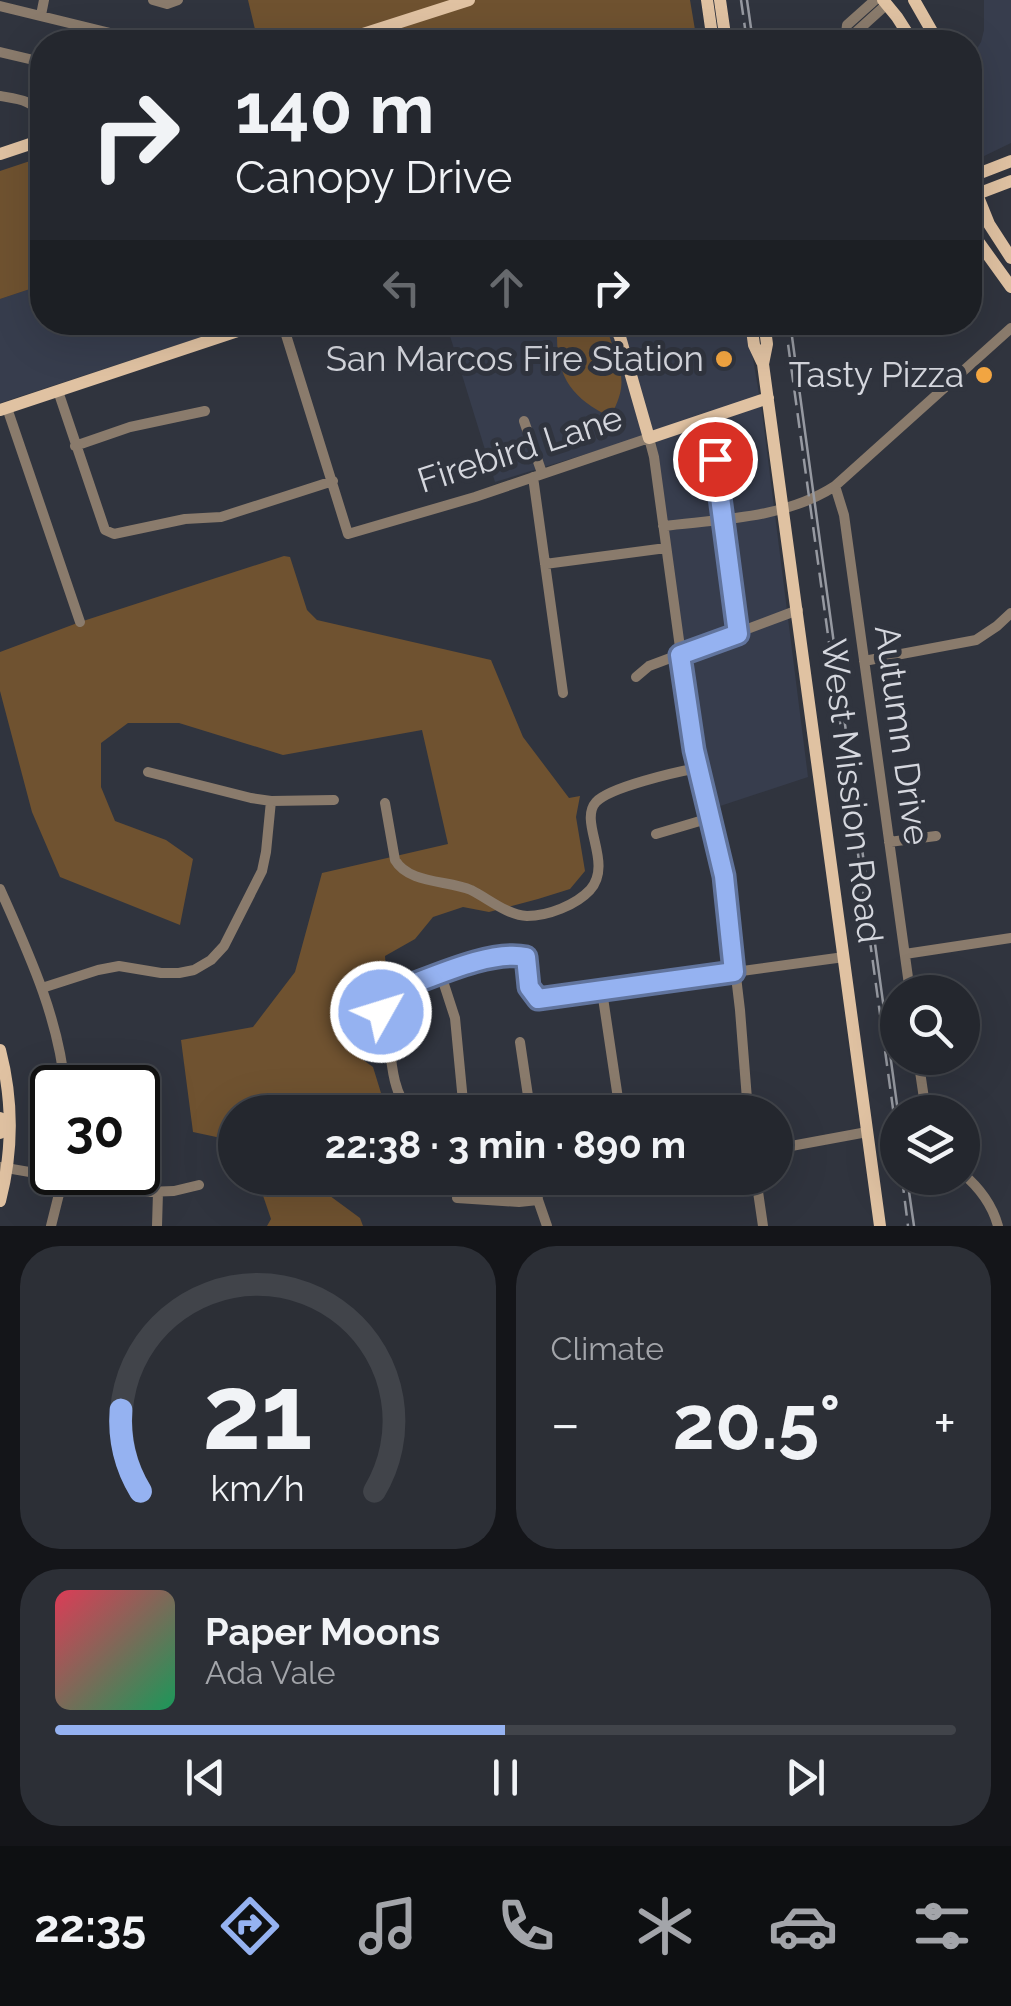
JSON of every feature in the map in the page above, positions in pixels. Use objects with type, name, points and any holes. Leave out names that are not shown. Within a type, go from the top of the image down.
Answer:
[{"type":"main road","points":[[375,30],[469,0]]},
{"type":"main road","points":[[707,0],[711,30]]},
{"type":"main road","points":[[720,0],[724,30]]},
{"type":"main road","points":[[914,0],[931,30]]},
{"type":"main road","points":[[884,1],[905,30]]},
{"type":"main road","points":[[0,154],[30,144]]},
{"type":"main road","points":[[982,172],[1011,161]]},
{"type":"main road","points":[[982,192],[1011,181]]},
{"type":"main road","points":[[982,212],[1011,258]]},
{"type":"main road","points":[[982,247],[1011,287]]},
{"type":"main road","points":[[4,409],[226,335]]},
{"type":"main road","points":[[619,335],[649,438]]},
{"type":"main road","name":"West Mission Road","points":[[753,335],[763,364]]},
{"type":"main road","name":"West Mission Road","points":[[765,335],[763,364],[880,1226]]},
{"type":"main road","name":"Firebird Lane","points":[[649,438],[768,398]]},
{"type":"main road","points":[[0,1050],[11,1121],[0,1201]]},
{"type":"main road","points":[[0,1118],[0,1133]]},
{"type":"street","points":[[41,15],[44,0]]},
{"type":"street","points":[[153,0],[167,4],[178,0]]},
{"type":"street","points":[[0,6],[84,30]]},
{"type":"street","points":[[0,52],[30,59]]},
{"type":"street","points":[[0,96],[30,104]]},
{"type":"street","points":[[663,526],[784,510],[810,502],[835,486],[1011,328]]},
{"type":"street","points":[[58,391],[104,530],[117,533],[186,519],[220,517],[332,481],[286,335]]},
{"type":"street","points":[[4,409],[80,622]]},
{"type":"street","points":[[75,446],[130,428],[205,411]]},
{"type":"street","points":[[710,418],[738,634]]},
{"type":"street","points":[[524,421],[538,475],[562,693]]},
{"type":"street","points":[[649,438],[698,768],[724,876],[746,1095]]},
{"type":"street","name":"Firebird Lane","points":[[332,481],[348,534],[443,507],[649,438]]},
{"type":"street","name":"Autumn Drive","points":[[835,486],[844,515],[908,975]]},
{"type":"street","points":[[546,564],[666,548]]},
{"type":"street","points":[[636,677],[648,666],[798,610]]},
{"type":"street","points":[[864,660],[976,640],[1011,613]]},
{"type":"street","points":[[386,803],[399,867],[468,889],[514,914],[548,914],[583,897],[594,886],[600,860],[592,829],[591,810],[595,803],[613,792],[698,768]]},
{"type":"street","points":[[148,772],[270,801],[334,800]]},
{"type":"street","points":[[42,988],[119,966],[178,974],[211,960],[224,946],[262,870],[270,801]]},
{"type":"street","points":[[656,834],[710,818]]},
{"type":"street","points":[[889,842],[936,836]]},
{"type":"street","points":[[0,889],[42,988],[63,1065]]},
{"type":"street","points":[[905,954],[1011,938]]},
{"type":"street","points":[[397,1095],[386,1016],[380,1005],[384,997],[479,960],[512,954],[526,957],[529,987],[538,999],[844,958]]},
{"type":"street","points":[[441,975],[456,1018],[463,1095]]},
{"type":"street","points":[[602,991],[617,1095]]},
{"type":"street","points":[[520,1042],[528,1095]]},
{"type":"street","points":[[793,1146],[867,1132]]},
{"type":"street","points":[[4,1168],[30,1171]]},
{"type":"street","points":[[160,1192],[199,1185]]},
{"type":"street","points":[[980,1191],[998,1226]]},
{"type":"street","points":[[52,1226],[59,1195]]},
{"type":"street","points":[[158,1195],[158,1226]]},
{"type":"street","points":[[538,1195],[547,1226]]},
{"type":"street","points":[[758,1195],[763,1226]]},
{"type":"street","points":[[457,1198],[538,1200]]},
{"type":"shaded area","points":[[248,0],[690,0],[695,30],[255,30]]},
{"type":"shaded area","points":[[984,0],[1011,0],[1011,143],[982,157],[982,38]]},
{"type":"shaded area","points":[[30,161],[30,289],[0,299],[0,171]]},
{"type":"shaded area","points":[[30,289],[30,335],[207,335],[0,403],[0,299]]},
{"type":"shaded area","points":[[450,335],[749,335],[808,777],[699,813],[655,433],[495,482]]},
{"type":"shaded area","points":[[609,335],[621,385],[610,417],[587,403],[570,386],[560,365],[557,337]]},
{"type":"shaded area","points":[[290,557],[307,610],[317,620],[491,660],[523,737],[569,798],[580,796],[576,817],[585,871],[570,889],[538,899],[489,912],[463,907],[433,917],[415,939],[385,956],[387,985],[334,1006],[338,1034],[345,1047],[373,1067],[382,1095],[218,1095],[218,1137],[193,1132],[181,1040],[253,1027],[295,972],[322,873],[448,844],[422,730],[283,755],[179,723],[128,723],[101,743],[101,787],[115,821],[166,840],[193,859],[180,925],[60,877],[32,812],[0,691],[0,652],[80,622]]},
{"type":"shaded area","points":[[263,1195],[329,1195],[360,1218],[363,1226],[267,1226],[271,1219]]},
{"type":"tram line","points":[[747,0],[751,30]]},
{"type":"tram line","points":[[792,335],[896,1095]]},
{"type":"tram line","points":[[909,1195],[914,1226]]},
{"type":"railway","points":[[741,0],[745,30]]},
{"type":"railway","points":[[787,335],[891,1095]]},
{"type":"railway","points":[[904,1195],[908,1226]]},
{"type":"place","name":"San Marcos Fire Station","points":[[724,359]]},
{"type":"place","name":"Tasty Pizza","points":[[984,375]]},
{"type":"route","points":[[381,1012],[384,997],[394,991],[479,960],[512,954],[526,957],[529,987],[538,999],[734,972],[724,876],[694,750],[680,655],[738,634],[715,459]]}]
